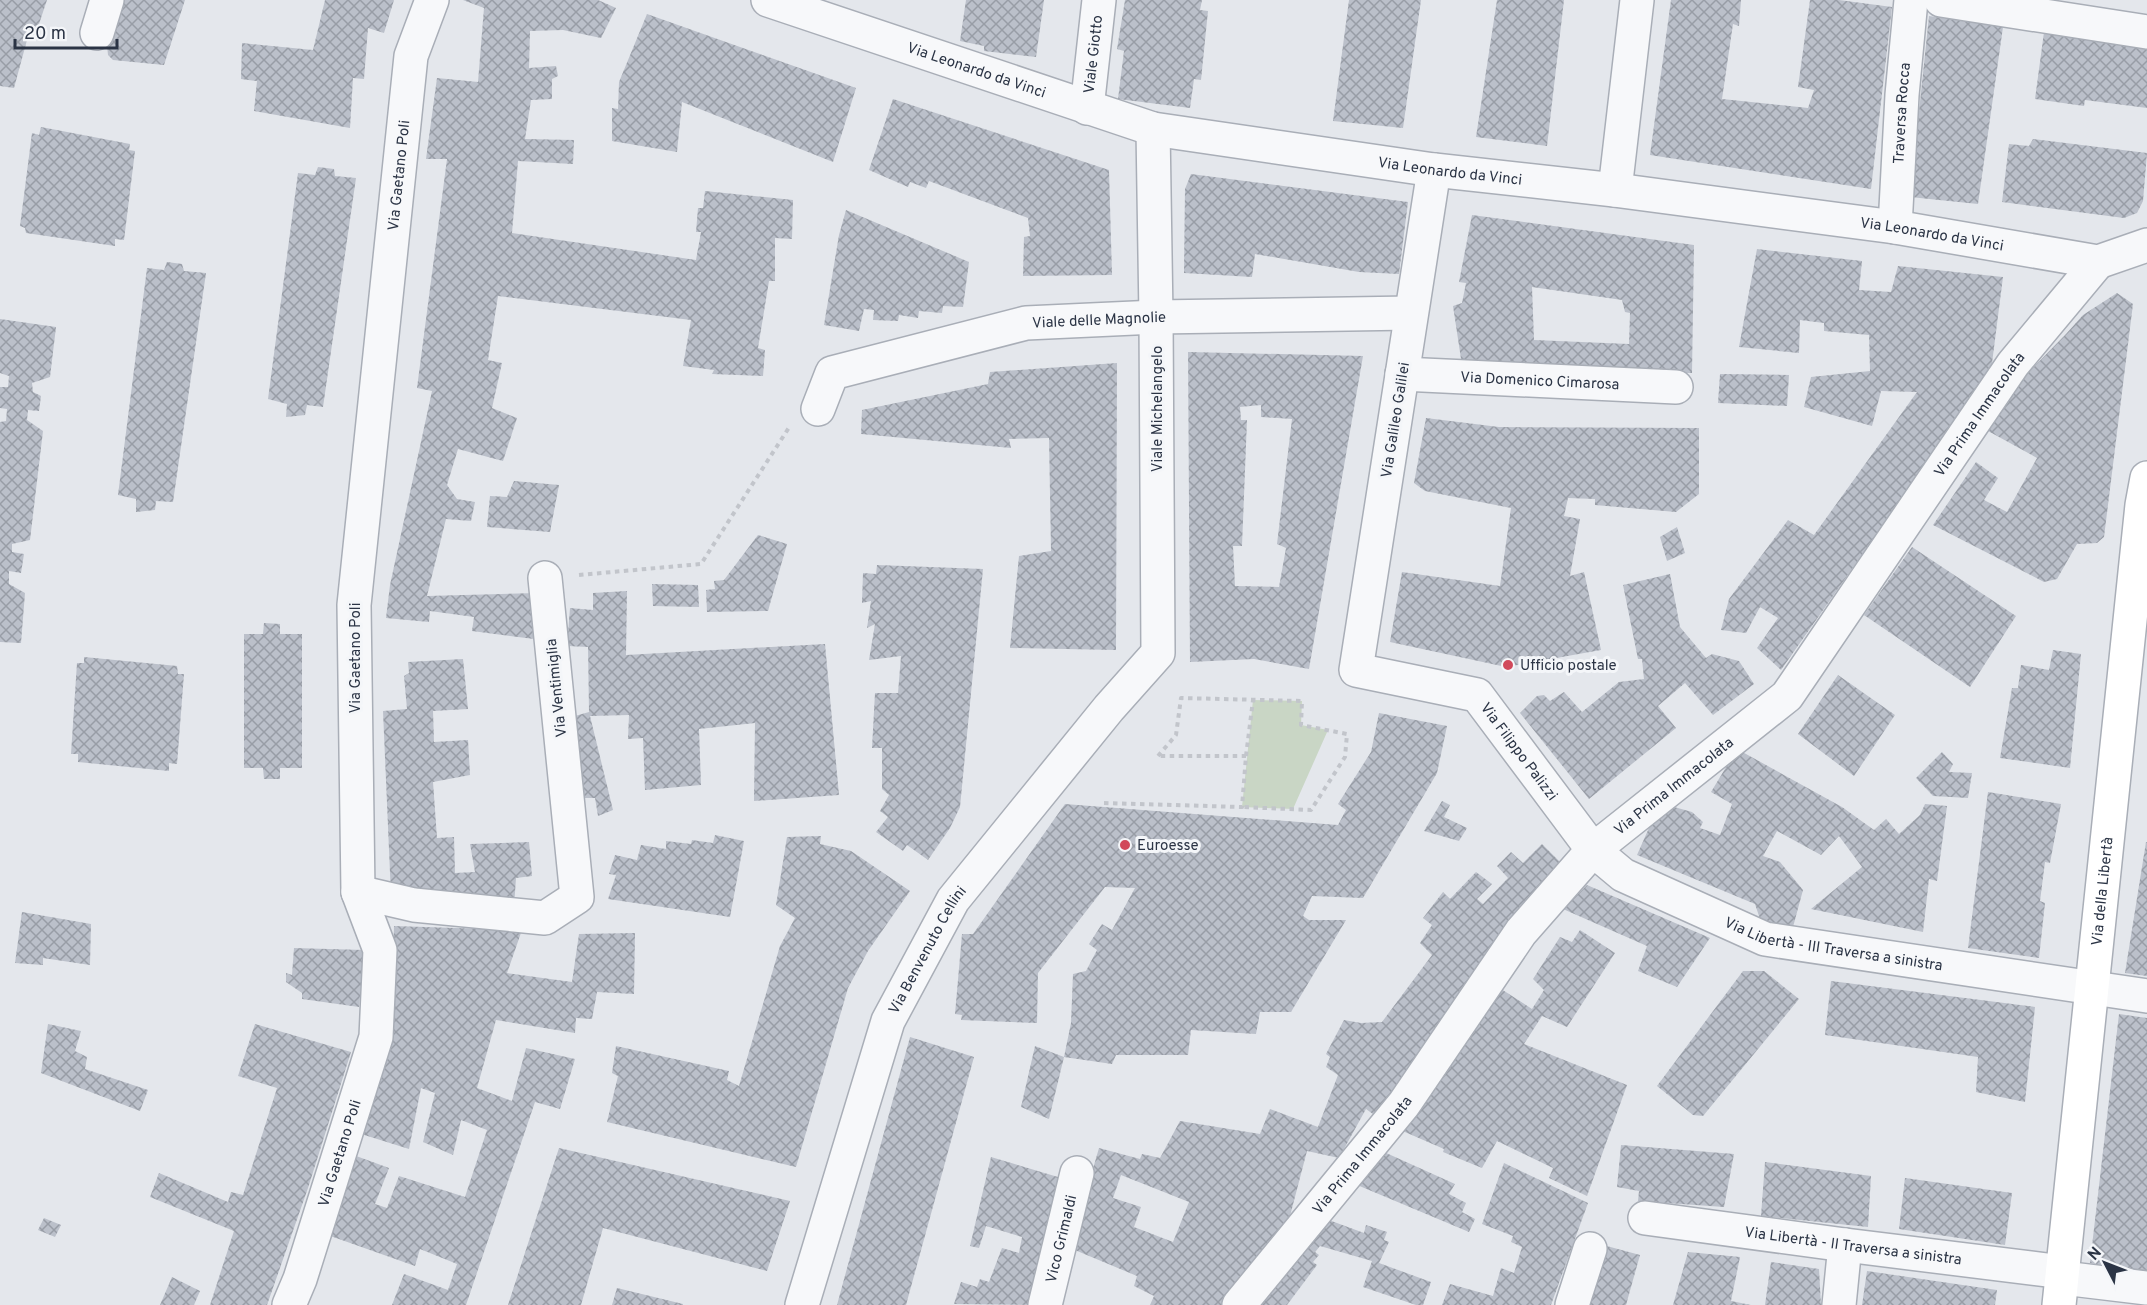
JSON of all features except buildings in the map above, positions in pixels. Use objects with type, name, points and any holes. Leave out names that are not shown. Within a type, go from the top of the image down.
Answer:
[{"type":"street","points":[[97,33],[107,0]]},
{"type":"street","name":"Via Gaetano Poli","points":[[289,1305],[300,1279],[376,1037],[380,950],[358,892],[354,605],[411,56],[432,0]]},
{"type":"street","name":"Via Leonardo da Vinci","points":[[768,0],[1152,129],[1434,170],[1615,189],[1895,227],[2098,262],[2147,245]]},
{"type":"street","name":"Viale Giotto","points":[[1087,108],[1099,0]]},
{"type":"street","points":[[1615,189],[1637,0]]},
{"type":"street","name":"Traversa Rocca","points":[[1895,227],[1902,95],[1911,0]]},
{"type":"street","points":[[1941,0],[2147,32]]},
{"type":"street","name":"Viale Michelangelo","points":[[1152,129],[1156,317],[1158,652]]},
{"type":"street","name":"Via Galileo Galilei","points":[[1356,670],[1434,170]]},
{"type":"street","name":"Via Prima Immacolata","points":[[1239,1305],[1404,1104],[1521,932],[1593,850],[1787,696],[2013,364],[2098,262]]},
{"type":"street","name":"Viale delle Magnolie","points":[[805,415],[832,373],[1026,323],[1156,317],[1411,313]]},
{"type":"street","name":"Via Domenico Cimarosa","points":[[1402,374],[1676,387]]},
{"type":"street","name":"Via della Libertà","points":[[2062,1285],[2091,987],[2145,496]]},
{"type":"street","name":"Via Ventimiglia","points":[[358,892],[414,905],[545,918],[577,897],[545,578]]},
{"type":"street","name":"Via Benvenuto Cellini","points":[[802,1305],[888,1021],[953,900],[1109,708],[1158,652]]},
{"type":"street","name":"Via Filippo Palizzi","points":[[1356,670],[1477,695],[1593,850]]},
{"type":"street","name":"Via Libertà - III Traversa a sinistra","points":[[1593,850],[1623,875],[1765,939],[2147,996]]},
{"type":"street","name":"Vico Grimaldi","points":[[1045,1305],[1077,1173]]},
{"type":"street","name":"Via Libertà - II Traversa a sinistra","points":[[1644,1218],[1845,1245],[2062,1285],[2147,1288]]},
{"type":"street","points":[[1839,1305],[1845,1245]]},
{"type":"street","points":[[1572,1305],[1590,1249]]},
{"type":"path","points":[[545,578],[700,564],[805,415]]},
{"type":"path","points":[[1104,803],[1311,810],[1345,757],[1347,734],[1301,725],[1302,701],[1181,698],[1176,735],[1158,756],[1245,756]]},
{"type":"path","points":[[1242,807],[1245,756],[1253,700]]},
{"type":"green space","points":[[1253,700],[1302,701],[1301,725],[1328,730],[1293,809],[1242,807]]},
{"type":"place","name":"Ufficio postale","points":[[1508,665]]},
{"type":"place","name":"Euroesse","points":[[1125,845]]}]
